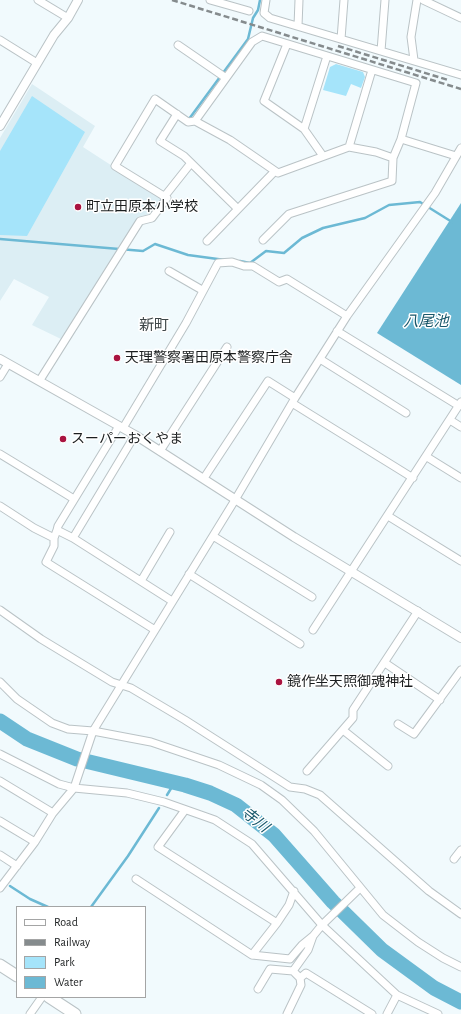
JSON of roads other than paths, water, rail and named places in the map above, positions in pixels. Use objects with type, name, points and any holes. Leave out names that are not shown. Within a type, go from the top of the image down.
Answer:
[{"type":"highway","points":[[0,965],[16,975]]},
{"type":"highway","points":[[51,998],[75,1014]]},
{"type":"street","points":[[38,0],[68,18]]},
{"type":"street","points":[[0,126],[54,35],[68,18],[78,0]]},
{"type":"street","points":[[210,0],[249,11]]},
{"type":"street","points":[[266,0],[264,13],[270,18],[461,75]]},
{"type":"street","points":[[298,26],[299,0]]},
{"type":"street","points":[[341,39],[344,0]]},
{"type":"street","points":[[381,51],[384,0]]},
{"type":"street","points":[[414,60],[412,38],[417,0]]},
{"type":"street","points":[[423,0],[461,18]]},
{"type":"street","points":[[196,121],[224,76],[252,42],[262,36],[416,83],[401,139],[393,158],[392,181],[289,214],[263,240]]},
{"type":"street","points":[[0,40],[37,63]]},
{"type":"street","points":[[287,44],[264,101],[304,129],[322,156]]},
{"type":"street","points":[[178,45],[224,76]]},
{"type":"street","points":[[304,129],[327,56]]},
{"type":"street","points":[[349,146],[372,70]]},
{"type":"street","points":[[40,380],[140,221],[152,218],[167,198],[115,166],[155,99],[188,122],[196,121],[230,140],[278,174],[349,146],[376,152],[393,158]]},
{"type":"street","points":[[177,114],[160,141],[184,156],[238,208]]},
{"type":"street","points":[[0,888],[35,842],[53,813],[75,785],[93,733],[154,630],[213,536],[337,331],[435,193],[460,151],[401,139]]},
{"type":"street","points":[[164,197],[192,163]]},
{"type":"street","points":[[207,241],[275,171]]},
{"type":"street","points":[[154,630],[46,562],[54,546],[54,538],[57,530],[74,499],[186,323],[202,290],[218,263],[232,262],[244,266],[253,266],[278,282],[287,279],[347,316]]},
{"type":"street","points":[[169,271],[202,290]]},
{"type":"street","points":[[313,630],[427,457],[460,404],[337,331]]},
{"type":"street","points":[[160,450],[227,347]]},
{"type":"street","points":[[0,359],[40,380],[160,450],[235,500],[461,638]]},
{"type":"street","points":[[320,359],[406,413]]},
{"type":"street","points":[[0,377],[8,364]]},
{"type":"street","points":[[204,478],[268,381],[294,400],[413,478]]},
{"type":"street","points":[[450,420],[461,427]]},
{"type":"street","points":[[73,538],[135,435]]},
{"type":"street","points":[[0,454],[74,499]]},
{"type":"street","points":[[427,457],[461,478]]},
{"type":"street","points":[[0,506],[34,528],[54,538]]},
{"type":"street","points":[[388,516],[461,561]]},
{"type":"street","points":[[57,530],[73,538],[172,601]]},
{"type":"street","points":[[141,581],[170,532]]},
{"type":"street","points":[[213,536],[312,597]]},
{"type":"street","points":[[189,574],[300,644]]},
{"type":"street","points":[[0,610],[41,639],[121,686],[131,688],[290,787],[305,789],[320,795],[430,891],[461,914]]},
{"type":"street","points":[[307,771],[353,718],[353,710],[418,611]]},
{"type":"street","points":[[385,663],[440,700]]},
{"type":"street","points":[[398,724],[414,734],[461,670]]},
{"type":"street","points":[[0,682],[17,699],[52,723],[68,729],[151,742],[219,765],[261,785],[282,800],[314,830],[359,889],[383,915],[418,942],[443,958],[461,967]]},
{"type":"street","points":[[343,730],[388,766]]},
{"type":"street","points":[[0,754],[46,779],[127,793],[164,802],[215,820],[252,844],[323,924],[397,994],[438,1014]]},
{"type":"street","points":[[0,781],[53,813]]},
{"type":"street","points":[[185,810],[158,847],[277,923]]},
{"type":"street","points":[[0,821],[35,842]]},
{"type":"street","points":[[454,859],[461,850]]},
{"type":"street","points":[[0,855],[17,866]]},
{"type":"street","points":[[136,879],[252,955],[290,959],[302,945],[314,936]]},
{"type":"street","points":[[293,971],[308,950],[314,936],[323,924],[359,889]]},
{"type":"street","points":[[252,955],[289,905],[294,891]]},
{"type":"street","points":[[258,989],[270,969],[293,971],[300,978],[301,985],[287,1014]]},
{"type":"street","points":[[300,978],[306,973],[372,1014]]},
{"type":"street","points":[[387,1014],[397,994]]},
{"type":"street","points":[[30,1014],[41,998]]},
{"type":"water","name":"八尾池","points":[[461,203],[461,385],[377,333]]},
{"type":"waterway","points":[[189,119],[248,39],[253,18],[258,10],[260,0]]},
{"type":"waterway","points":[[240,261],[250,263],[266,251],[284,253],[302,238],[323,228],[365,218],[389,205],[420,202],[452,222]]},
{"type":"waterway","points":[[0,239],[143,251],[155,244],[188,255],[225,260]]},
{"type":"waterway","name":"寺川","points":[[0,721],[27,739],[77,759],[185,785],[210,793],[236,805],[274,835],[333,902],[382,950],[434,988],[461,1002]]},
{"type":"waterway","points":[[167,795],[175,782]]},
{"type":"waterway","points":[[92,906],[128,856],[159,808]]},
{"type":"waterway","points":[[10,886],[30,899],[46,906]]},
{"type":"railway","points":[[172,0],[461,89]]},
{"type":"railway","points":[[338,46],[448,80]]},
{"type":"place","name":"町立田原本小学校","points":[[78,207]]},
{"type":"place","name":"天理警察署田原本警察庁舎","points":[[117,358]]},
{"type":"place","name":"スーパーおくやま","points":[[63,439]]},
{"type":"place","name":"鏡作坐天照御魂神社","points":[[279,682]]},
{"type":"district","name":"新町","points":[[154,325]]}]
